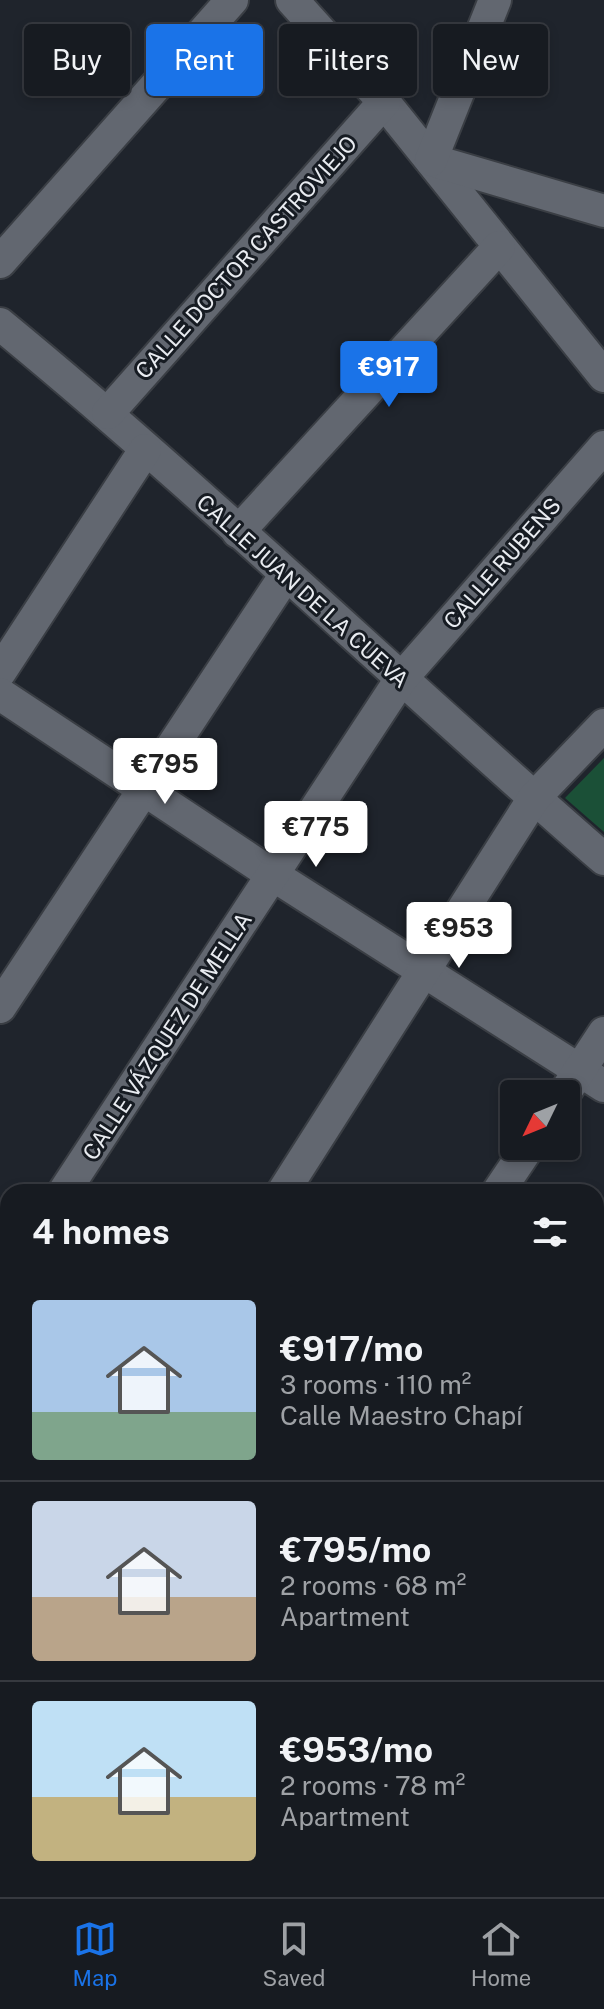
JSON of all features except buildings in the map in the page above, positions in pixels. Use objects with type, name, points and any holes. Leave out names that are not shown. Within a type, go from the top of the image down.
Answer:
[{"type":"street","points":[[0,262],[232,0]]},
{"type":"street","points":[[292,0],[384,102],[604,376]]},
{"type":"street","points":[[431,160],[495,0]]},
{"type":"street","name":"CALLE DOCTOR CASTROVIEJO","points":[[108,413],[384,102]]},
{"type":"street","points":[[431,160],[604,211]]},
{"type":"street","points":[[238,532],[499,247]]},
{"type":"street","name":"CALLE JUAN DE LA CUEVA","points":[[0,324],[108,413],[285,576],[604,859]]},
{"type":"street","name":"CALLE RUBENS","points":[[401,679],[604,447]]},
{"type":"street","points":[[0,672],[145,450]]},
{"type":"street","points":[[0,1007],[285,576]]},
{"type":"street","name":"CALLE VÁZQUEZ DE MELLA","points":[[69,1184],[401,679]]},
{"type":"street","points":[[0,694],[273,875],[426,970],[582,1083],[604,1033]]},
{"type":"street","points":[[288,1184],[534,798],[604,725]]},
{"type":"street","points":[[503,1184],[520,1160]]},
{"type":"green space","points":[[604,758],[604,832],[565,798]]}]
